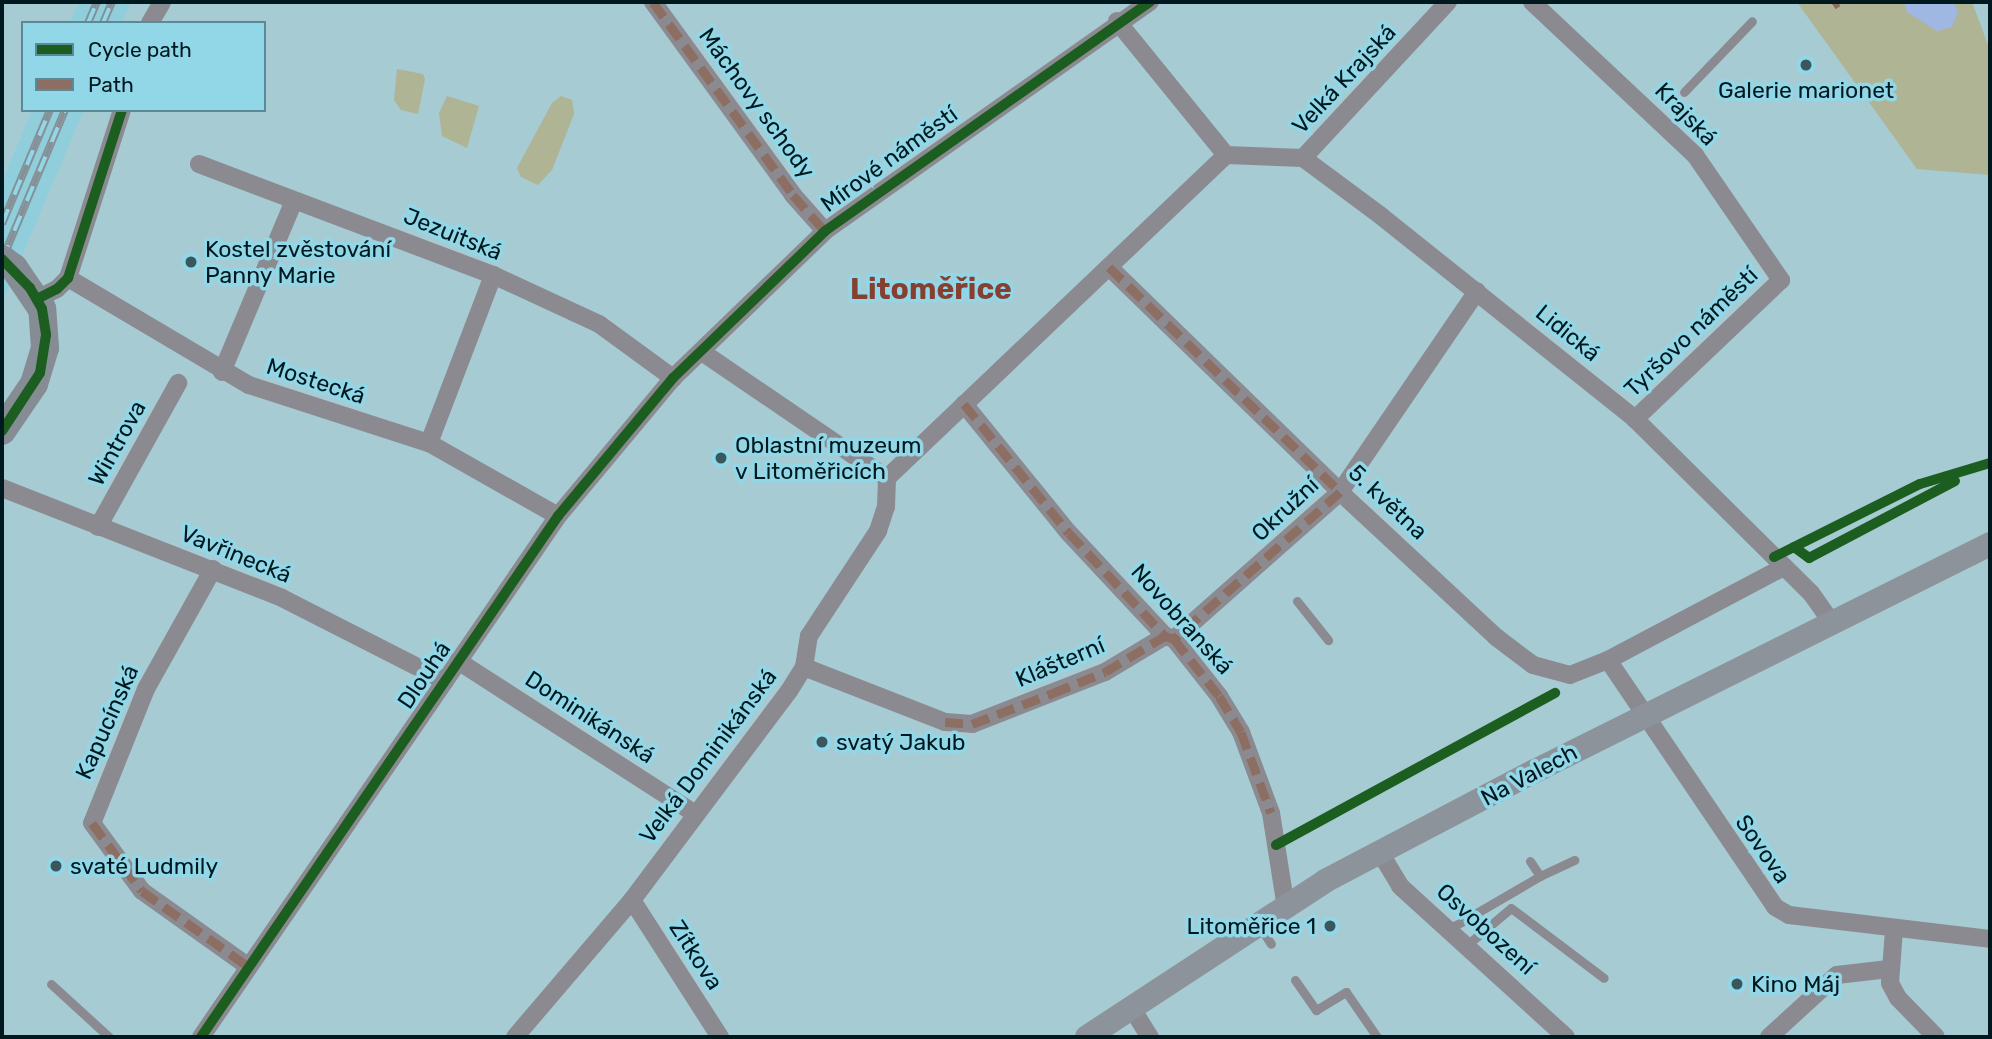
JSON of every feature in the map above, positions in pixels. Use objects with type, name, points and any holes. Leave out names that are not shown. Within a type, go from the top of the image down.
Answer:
[{"type":"main road","points":[[2,432],[40,373],[46,335],[37,299],[8,263]]},
{"type":"main road","name":"Na Valech","points":[[1087,1037],[1131,1007],[1265,935],[1286,908],[1325,881],[1990,544]]},
{"type":"street","points":[[151,21],[162,2]]},
{"type":"street","name":"Máchovy schody","points":[[653,2],[793,195],[825,231]]},
{"type":"street","name":"Mírové náměstí","points":[[702,352],[825,231],[1117,22],[1150,2]]},
{"type":"street","name":"Velká Krajská","points":[[1303,158],[1448,2]]},
{"type":"street","name":"Krajská","points":[[1532,2],[1695,155],[1781,280]]},
{"type":"street","points":[[1117,22],[1226,155]]},
{"type":"street","points":[[37,299],[57,289],[68,278],[121,112]]},
{"type":"street","points":[[702,352],[887,478],[1226,155],[1303,158]]},
{"type":"street","name":"Lidická","points":[[1303,158],[1477,290],[1635,419],[1811,593],[1833,625]]},
{"type":"street","name":"Jezuitská","points":[[199,164],[293,203],[433,249],[493,275],[600,324],[673,378]]},
{"type":"street","points":[[222,372],[293,203]]},
{"type":"street","name":"5. května","points":[[1109,267],[1340,492],[1496,637],[1533,665],[1570,675],[1608,660],[1783,567]]},
{"type":"street","points":[[429,443],[493,275]]},
{"type":"street","name":"Mostecká","points":[[68,278],[222,372],[249,385],[429,443],[558,516]]},
{"type":"street","name":"Tyršovo náměstí","points":[[1635,419],[1781,280]]},
{"type":"street","name":"Okružní","points":[[1169,638],[1268,564],[1340,492],[1477,290]]},
{"type":"street","name":"Dlouhá","points":[[201,1037],[558,516],[673,378],[702,352]]},
{"type":"street","name":"Wintrova","points":[[98,527],[178,383]]},
{"type":"street","name":"Novobranská","points":[[964,404],[1069,533],[1169,638],[1241,732],[1271,813],[1286,908]]},
{"type":"street","name":"Velká Dominikánská","points":[[515,1037],[632,900],[804,667],[809,636],[878,531],[886,507],[887,478]]},
{"type":"street","name":"Vavřinecká","points":[[2,488],[282,598],[445,681]]},
{"type":"street","name":"Kapucínská","points":[[213,569],[146,689],[92,823],[142,891],[249,967]]},
{"type":"street","name":"Klášterní","points":[[804,667],[883,694],[945,722],[972,724],[1105,672],[1169,638]]},
{"type":"street","points":[[1608,660],[1645,717]]},
{"type":"street","name":"Dominikánská","points":[[458,661],[695,814]]},
{"type":"street","name":"Sovova","points":[[1645,717],[1775,907],[1789,915],[1894,930],[1990,939]]},
{"type":"street","name":"Osvobození","points":[[1381,854],[1400,886],[1566,1037]]},
{"type":"street","name":"Zítkova","points":[[632,900],[720,1037]]},
{"type":"street","points":[[1894,930],[1889,968],[1898,998],[1936,1037]]},
{"type":"street","points":[[1769,1037],[1837,975],[1889,968]]},
{"type":"street","points":[[1131,1007],[1150,1037]]},
{"type":"lane","points":[[1684,92],[1752,21]]},
{"type":"lane","points":[[1297,601],[1328,640]]},
{"type":"lane","points":[[1449,929],[1539,876],[1574,860]]},
{"type":"lane","points":[[1530,861],[1539,876]]},
{"type":"lane","points":[[1467,945],[1511,908],[1604,978]]},
{"type":"lane","points":[[1296,980],[1316,1010],[1346,992],[1377,1037]]},
{"type":"lane","points":[[51,984],[109,1037]]},
{"type":"shaded area","points":[[79,2],[131,2],[123,21],[71,21]]},
{"type":"shaded area","points":[[1904,2],[1954,3],[1958,12],[1952,27],[1937,31],[1907,12]]},
{"type":"shaded area","points":[[31,112],[83,112],[2,303],[2,182]]},
{"type":"green space","points":[[1797,2],[1972,2],[1990,50],[1990,175],[1917,169]]},
{"type":"green space","points":[[397,69],[423,74],[425,79],[418,114],[401,110],[394,100]]},
{"type":"green space","points":[[447,96],[479,106],[467,148],[442,136],[439,113]]},
{"type":"green space","points":[[561,96],[572,100],[574,114],[552,170],[538,185],[521,177],[517,168],[552,103]]},
{"type":"railway","points":[[89,21],[97,2]]},
{"type":"railway","points":[[104,21],[112,2]]},
{"type":"railway","points":[[2,224],[49,112]]},
{"type":"railway","points":[[2,260],[64,112]]},
{"type":"marked path","points":[[653,2],[793,195],[825,231]]},
{"type":"marked path","points":[[1833,5],[1838,2]]},
{"type":"marked path","points":[[1109,267],[1340,492],[1174,639]]},
{"type":"marked path","points":[[964,404],[1069,533],[1165,636],[1174,639],[1219,696],[1241,732],[1271,813]]},
{"type":"marked path","points":[[945,722],[972,724],[1053,693],[1105,672],[1165,636]]},
{"type":"marked path","points":[[92,823],[142,891],[249,967]]},
{"type":"cycle path","points":[[201,1037],[558,516],[673,378],[825,231],[1150,2]]},
{"type":"cycle path","points":[[37,299],[57,289],[68,278],[121,112]]},
{"type":"cycle path","points":[[2,259],[30,288],[42,309],[46,335],[40,373],[2,431]]},
{"type":"cycle path","points":[[1774,557],[1920,484],[1990,463]]},
{"type":"cycle path","points":[[1794,547],[1809,558],[1955,481]]},
{"type":"cycle path","points":[[1276,845],[1555,693]]},
{"type":"place","name":"Galerie marionet","points":[[1806,65]]},
{"type":"place","name":"Kostel zvěstování Panny Marie","points":[[191,262]]},
{"type":"place","name":"Oblastní muzeum v Litoměřicích","points":[[721,458]]},
{"type":"place","name":"svatý Jakub","points":[[822,742]]},
{"type":"place","name":"svaté Ludmily","points":[[56,866]]},
{"type":"place","name":"Litoměřice 1","points":[[1330,926]]},
{"type":"place","name":"Kino Máj","points":[[1737,984]]},
{"type":"district","name":"Litoměřice","points":[[931,289]]}]
